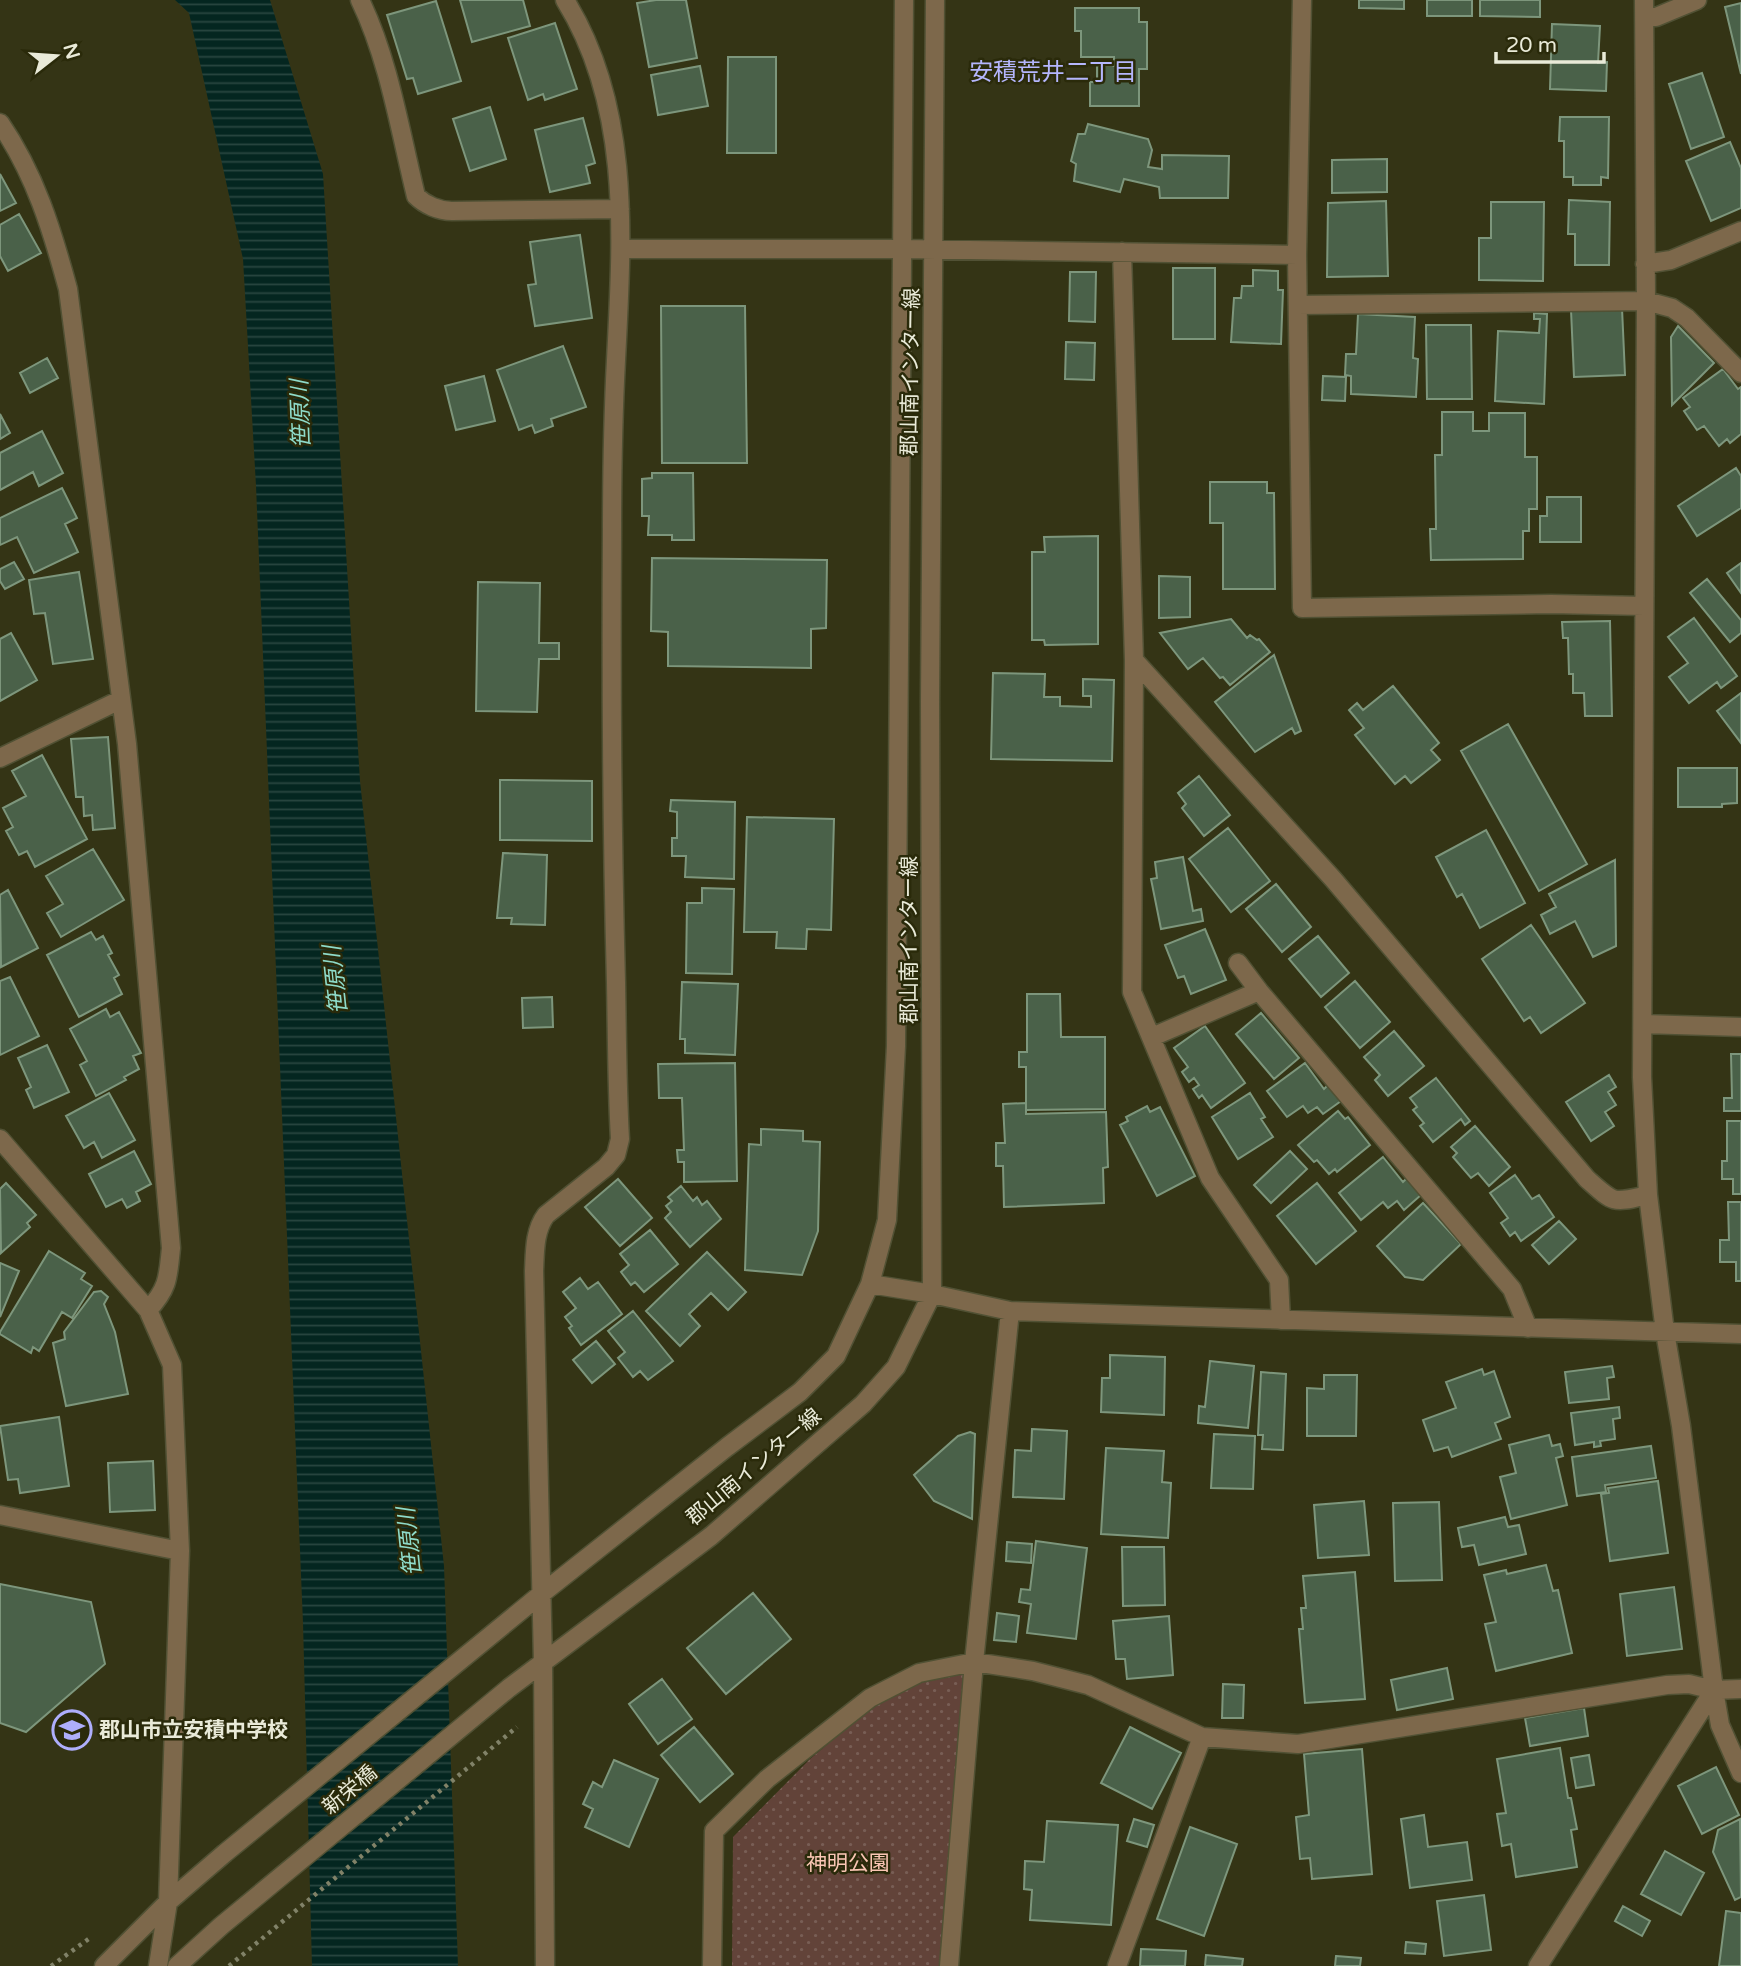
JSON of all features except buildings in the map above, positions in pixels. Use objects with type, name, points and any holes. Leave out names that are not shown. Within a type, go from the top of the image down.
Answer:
[{"type":"street","points":[[360,0],[379,49],[416,196],[422,201],[442,211],[620,209]]},
{"type":"street","points":[[545,1966],[543,1662],[534,1271],[536,1242],[541,1222],[546,1215],[606,1167],[615,1155],[620,1139],[612,854],[611,528],[622,249],[614,131],[599,75],[576,18],[565,0]]},
{"type":"street","name":"新栄橋","points":[[104,1966],[168,1902],[225,1853],[541,1595],[800,1392],[836,1356],[870,1284],[887,1220],[896,1046],[904,0]]},
{"type":"street","name":"郡山南インター線","points":[[509,1688],[710,1536],[863,1404],[896,1367],[932,1294],[930,687],[935,0]]},
{"type":"street","points":[[1302,0],[1297,255],[1302,608],[1550,604],[1644,606]]},
{"type":"street","points":[[1644,8],[1656,17],[1697,0]]},
{"type":"street","points":[[1644,8],[1646,301],[1642,1089],[1648,1195],[1665,1332],[1681,1426],[1714,1690],[1723,1734],[1741,1773]]},
{"type":"street","points":[[0,123],[15,145],[36,188],[50,224],[68,289],[120,700],[132,798],[171,1248],[168,1281],[162,1295],[148,1310]]},
{"type":"street","points":[[1645,264],[1671,260],[1741,231]]},
{"type":"street","points":[[622,249],[934,249],[1297,255]]},
{"type":"street","points":[[1122,252],[1133,660],[1132,992],[1210,1178],[1279,1280],[1281,1320]]},
{"type":"street","points":[[1298,304],[1646,301],[1672,308],[1687,318],[1741,373]]},
{"type":"street","points":[[1133,660],[1333,879],[1587,1179],[1605,1197],[1614,1201],[1648,1195]]},
{"type":"street","points":[[0,758],[120,700]]},
{"type":"street","points":[[1238,962],[1259,991],[1512,1289],[1528,1328]]},
{"type":"street","points":[[1152,1037],[1259,991]]},
{"type":"street","points":[[1643,1024],[1741,1027]]},
{"type":"street","points":[[0,1139],[148,1310],[172,1365],[180,1550],[168,1902],[158,1966]]},
{"type":"street","points":[[870,1284],[1010,1311],[1741,1334]]},
{"type":"street","points":[[949,1966],[974,1662],[1010,1311]]},
{"type":"street","points":[[0,1515],[180,1550]]},
{"type":"street","points":[[712,1966],[714,1831],[767,1779],[870,1698],[919,1673],[974,1662],[1033,1671],[1088,1685],[1202,1737],[1298,1744],[1667,1685],[1689,1684],[1714,1690],[1741,1689]]},
{"type":"street","name":"新栄橋","points":[[177,1966],[221,1926],[509,1688]]},
{"type":"street","points":[[1538,1966],[1714,1690]]},
{"type":"street","points":[[1117,1966],[1202,1737]]},
{"type":"path","points":[[229,1966],[520,1724]]},
{"type":"green space","name":"神明公園","points":[[965,1671],[940,1966],[732,1966],[733,1837],[810,1759],[874,1705],[922,1679]]},
{"type":"water","name":"笹原川","points":[[175,0],[270,0],[323,174],[360,781],[444,1566],[458,1966],[312,1966],[303,1623],[256,486],[243,259],[189,13]]},
{"type":"place","name":"郡山市立安積中学校","points":[[72,1730]]},
{"type":"district","name":"安積荒井二丁目","points":[[1053,72]]}]
